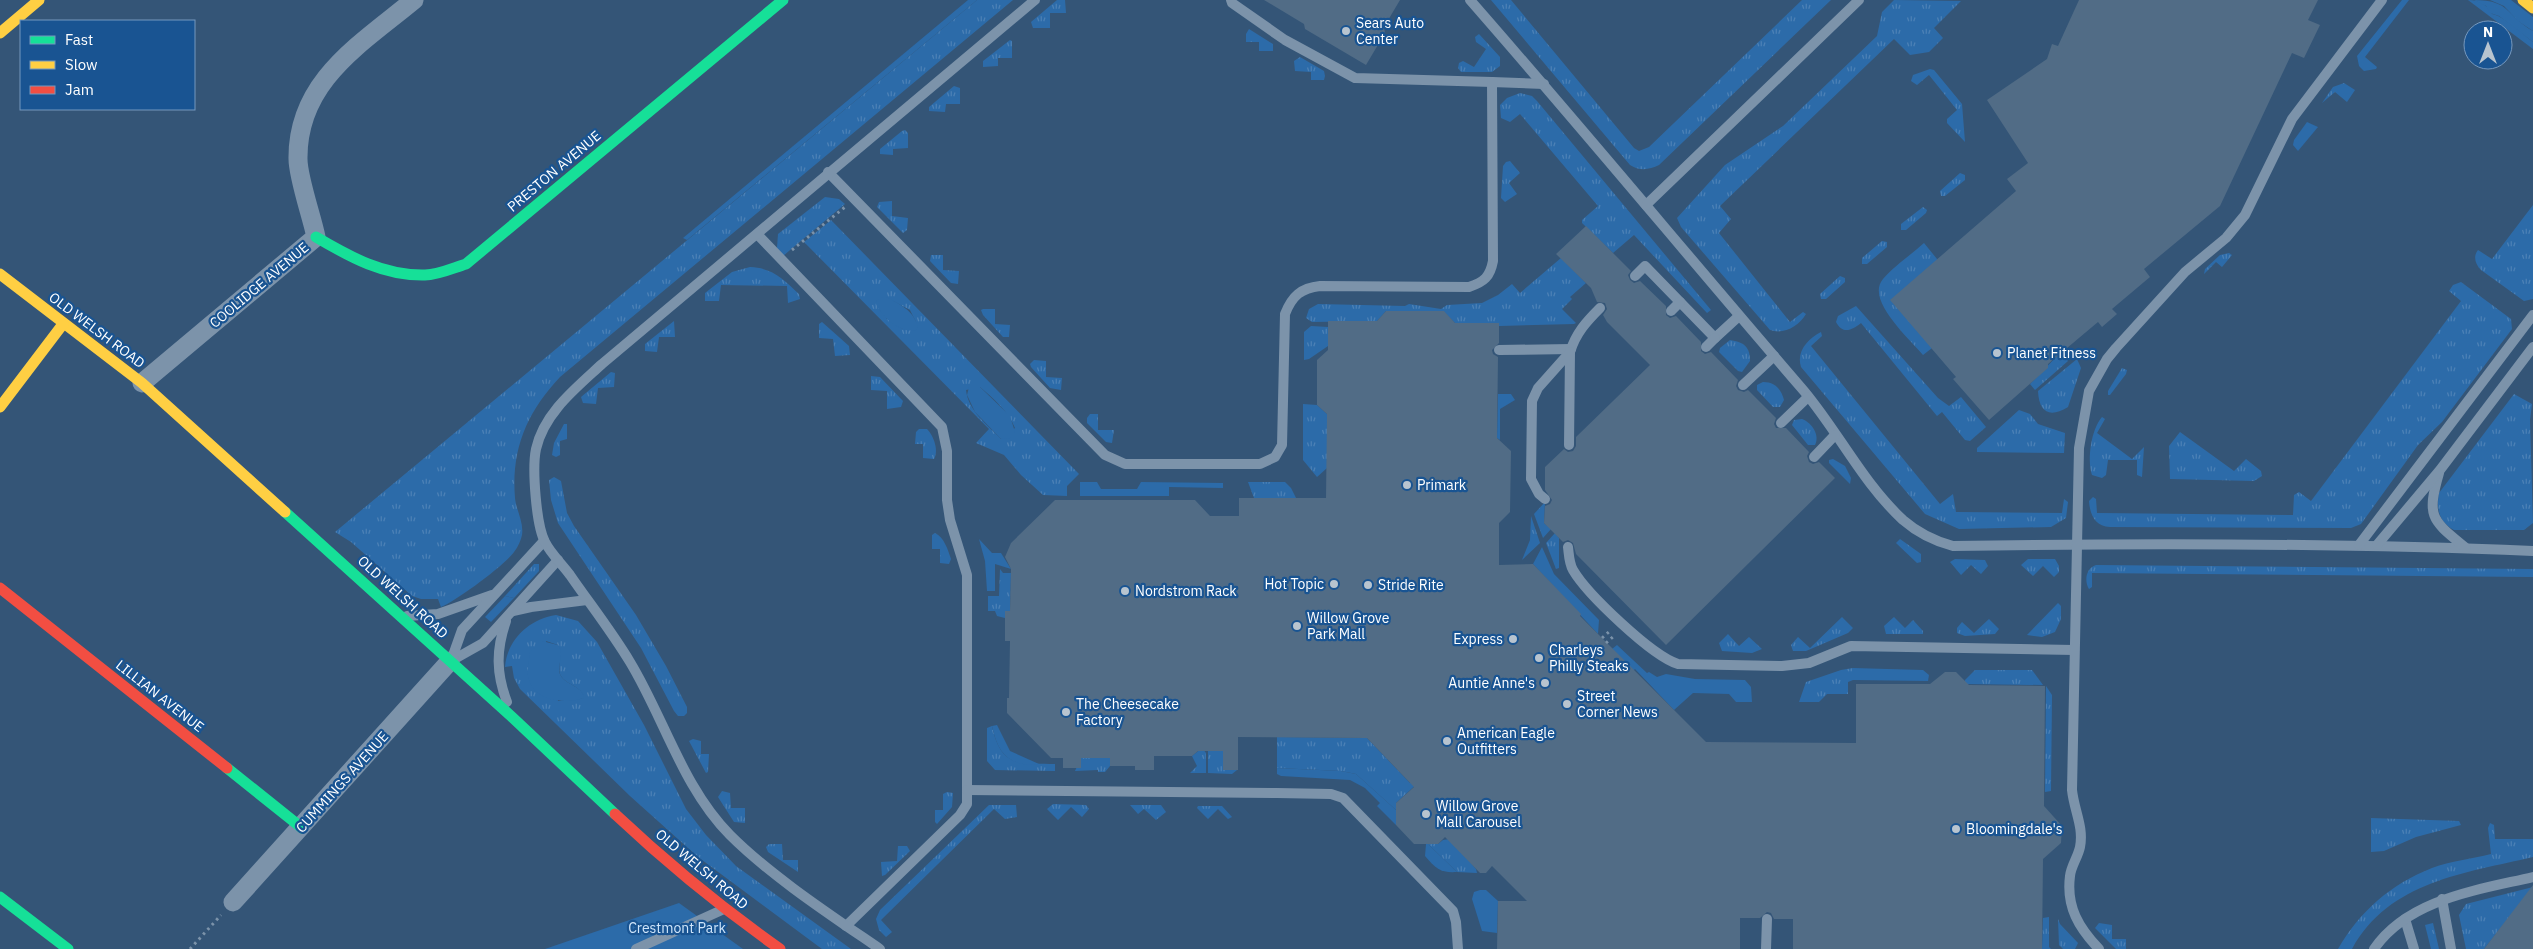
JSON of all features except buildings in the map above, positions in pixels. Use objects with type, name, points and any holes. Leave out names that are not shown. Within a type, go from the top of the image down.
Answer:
[{"type":"street","name":"COOLIDGE AVENUE","points":[[142,383],[316,237],[298,160],[301,124],[316,88],[335,66],[414,0]]},
{"type":"street","name":"PRESTON AVENUE","points":[[316,237],[348,256],[384,271],[426,275],[466,264],[783,0]]},
{"type":"street","points":[[2523,0],[2533,8]]},
{"type":"street","points":[[0,33],[35,1]]},
{"type":"street","name":"OLD WELSH ROAD","points":[[0,274],[142,383],[512,717],[660,857],[724,908],[780,949]]},
{"type":"street","points":[[0,407],[63,324]]},
{"type":"street","name":"LILLIAN AVENUE","points":[[0,588],[302,828]]},
{"type":"street","name":"CUMMINGS AVENUE","points":[[233,902],[302,828],[450,661]]},
{"type":"street","points":[[0,897],[68,949]]},
{"type":"lane","points":[[880,949],[846,926],[752,855],[729,834],[710,810],[692,782],[632,664],[544,541],[535,489],[536,450],[542,429],[572,391],[602,364],[758,235],[828,172],[1036,0]]},
{"type":"lane","points":[[1231,0],[1232,3],[1285,40],[1355,78],[1544,84]]},
{"type":"lane","points":[[1470,0],[1544,84],[1808,397],[1868,481],[1904,520],[1933,541],[1953,546],[2077,543],[2377,545],[2533,550]]},
{"type":"lane","points":[[1646,205],[1859,0]]},
{"type":"lane","points":[[2099,949],[2080,927],[2071,903],[2070,877],[2080,847],[2080,820],[2073,802],[2072,790],[2074,650],[2079,448],[2090,391],[2112,353],[2185,272],[2226,238],[2245,215],[2292,119],[2382,0]]},
{"type":"lane","points":[[828,172],[1105,455],[1125,464],[1260,464],[1275,457],[1282,445],[1285,314],[1296,294],[1310,287],[1320,286],[1469,287],[1482,283],[1490,274],[1493,260],[1492,82]]},
{"type":"lane","points":[[758,235],[942,427],[946,439],[950,520],[968,575],[966,804],[960,815],[846,926]]},
{"type":"lane","points":[[1635,276],[1645,266],[1715,338]]},
{"type":"lane","points":[[1670,311],[1680,302]]},
{"type":"lane","points":[[1545,499],[1539,494],[1531,479],[1532,401],[1538,388],[1570,350],[1584,324],[1600,308]]},
{"type":"lane","points":[[2359,545],[2533,314]]},
{"type":"lane","points":[[1706,347],[1738,316]]},
{"type":"lane","points":[[2377,545],[2440,470],[2533,347]]},
{"type":"lane","points":[[1499,350],[1570,350]]},
{"type":"lane","points":[[1569,445],[1570,350]]},
{"type":"lane","points":[[1743,385],[1774,356]]},
{"type":"lane","points":[[1781,423],[1808,397]]},
{"type":"lane","points":[[1814,457],[1835,435]]},
{"type":"lane","points":[[2440,470],[2433,494],[2432,507],[2436,524],[2466,548]]},
{"type":"lane","points":[[450,661],[462,630],[544,541]]},
{"type":"lane","points":[[1568,547],[1569,561],[1573,571],[1598,599],[1652,651],[1666,660],[1678,664],[1782,666],[1809,663],[1851,646],[2074,650]]},
{"type":"lane","points":[[450,661],[483,643],[558,560]]},
{"type":"lane","points":[[401,616],[438,614],[493,595]]},
{"type":"lane","points":[[512,717],[501,686],[498,658],[498,644],[510,615],[531,606],[587,600]]},
{"type":"lane","points":[[967,790],[1331,794],[1343,798],[1453,911],[1456,922],[1458,949]]},
{"type":"lane","points":[[2374,949],[2383,936],[2405,919],[2442,899],[2533,876]]},
{"type":"lane","points":[[2442,899],[2451,949]]},
{"type":"lane","points":[[636,949],[724,908]]},
{"type":"lane","points":[[1766,949],[1767,918]]},
{"type":"lane","points":[[2405,919],[2414,949]]},
{"type":"path","points":[[785,255],[845,207]]},
{"type":"path","points":[[190,949],[233,902]]},
{"type":"green space","points":[[968,0],[977,0],[687,240],[683,238]]},
{"type":"green space","points":[[977,0],[1013,0],[560,377],[548,390],[530,418],[519,447],[516,463],[514,480],[515,498],[522,525],[521,539],[509,558],[491,574],[441,607],[438,599],[421,599],[412,596],[351,542],[335,532]]},
{"type":"green space","points":[[1057,0],[1065,0],[1066,13],[1050,13],[1050,28],[1033,28],[1031,22]]},
{"type":"green space","points":[[1491,0],[1511,0],[1634,148],[1639,151],[1649,147],[1802,0],[1831,0],[1659,165],[1644,169],[1630,165]]},
{"type":"green space","points":[[1894,0],[1961,1],[1934,28],[1943,38],[1929,52],[1910,55],[1894,39],[1720,206],[1731,219],[1719,233],[1790,322],[1803,312],[1806,314],[1791,328],[1781,331],[1770,330],[1681,227],[1677,218],[1725,165],[1783,126],[1877,36],[1882,12]]},
{"type":"green space","points":[[2402,0],[2409,0],[2365,57],[2377,67],[2376,69],[2364,71],[2359,66],[2357,56]]},
{"type":"green space","points":[[2468,0],[2482,3],[2492,14],[2504,20],[2495,20]]},
{"type":"green space","points":[[2474,0],[2486,1],[2502,6],[2533,31],[2533,42],[2513,27],[2513,20],[2504,20],[2490,13],[2486,6]]},
{"type":"green space","points":[[2490,0],[2511,0],[2533,17],[2533,31],[2518,21],[2504,6]]},
{"type":"green space","points":[[2513,26],[2533,42],[2533,49],[2513,34]]},
{"type":"green space","points":[[1249,29],[1273,44],[1273,51],[1259,51],[1259,42],[1246,42],[1246,34]]},
{"type":"green space","points":[[1479,34],[1500,57],[1500,66],[1492,72],[1461,72],[1458,68],[1459,63],[1463,61],[1474,67],[1486,49],[1476,42],[1475,37]]},
{"type":"green space","points":[[1010,40],[1012,41],[1012,58],[998,58],[998,66],[983,67],[983,61]]},
{"type":"green space","points":[[1300,57],[1324,71],[1324,80],[1311,80],[1311,72],[1295,71],[1294,61]]},
{"type":"green space","points":[[1930,69],[1934,70],[1962,104],[1965,142],[1947,123],[1947,119],[1957,110],[1929,75],[1917,85],[1911,81],[1913,75]]},
{"type":"green space","points":[[2344,83],[2355,90],[2347,102],[2335,92],[2322,103],[2333,87]]},
{"type":"green space","points":[[954,86],[960,88],[960,104],[946,104],[945,112],[929,111],[929,107]]},
{"type":"green space","points":[[1520,93],[1532,96],[1537,101],[1711,310],[1707,313],[1634,235],[1613,253],[1582,223],[1582,220],[1598,206],[1520,114],[1510,122],[1501,118],[1500,105],[1507,98]]},
{"type":"green space","points":[[2307,122],[2318,127],[2298,151],[2293,145],[2294,140]]},
{"type":"green space","points":[[905,130],[908,133],[908,148],[893,149],[893,155],[880,154],[880,149]]},
{"type":"green space","points":[[1510,161],[1520,173],[1509,183],[1517,194],[1505,202],[1501,198],[1503,166],[1506,162]]},
{"type":"green space","points":[[1960,173],[1965,175],[1965,180],[1945,196],[1941,196],[1940,191]]},
{"type":"green space","points":[[825,197],[839,199],[845,204],[783,256],[777,248],[778,234]]},
{"type":"green space","points":[[892,201],[892,216],[908,218],[907,230],[903,233],[877,207],[879,202]]},
{"type":"green space","points":[[2533,205],[2533,299],[2524,301],[2481,270],[2476,263],[2475,257],[2478,250],[2492,259]]},
{"type":"green space","points":[[1923,207],[1927,210],[1926,213],[1906,230],[1901,230],[1901,224]]},
{"type":"green space","points":[[831,220],[1079,474],[1067,486],[1067,496],[1043,495],[1021,475],[1004,455],[976,443],[989,429],[804,242]],"holes":[[[893,301],[910,310],[916,322],[903,329],[886,318]],[[980,387],[1005,411],[1015,428],[1001,439],[970,405],[966,390]]]},
{"type":"green space","points":[[1882,241],[1887,242],[1887,247],[1867,264],[1862,264],[1862,258]]},
{"type":"green space","points":[[1924,243],[1937,259],[1932,348],[1923,355],[1891,319],[1884,308],[1879,288],[1887,274]]},
{"type":"green space","points":[[2229,253],[2232,255],[2222,267],[2216,262],[2204,274],[2205,269],[2220,255]]},
{"type":"green space","points":[[931,255],[943,255],[943,270],[959,271],[958,284],[951,283],[930,261]]},
{"type":"green space","points":[[1561,258],[1586,283],[1570,297],[1572,299],[1562,309],[1576,323],[1574,324],[1499,326],[1498,323],[1455,323],[1443,311],[1386,311],[1377,321],[1312,322],[1306,318],[1309,309],[1318,304],[1405,306],[1409,304],[1441,309],[1447,305],[1482,303],[1498,295],[1512,284],[1520,293]]},
{"type":"green space","points":[[750,267],[777,275],[799,294],[800,299],[788,303],[787,286],[721,285],[719,301],[705,301],[705,293],[732,272]]},
{"type":"green space","points":[[1840,276],[1845,278],[1845,282],[1826,299],[1821,299],[1820,294]]},
{"type":"green space","points":[[2461,282],[2511,319],[2512,329],[2442,422],[2418,445],[2361,524],[2351,528],[2110,527],[2094,519],[2089,501],[2093,497],[2096,499],[2097,513],[2293,515],[2294,495],[2299,492],[2311,501],[2461,301],[2449,291],[2453,285]]},
{"type":"green space","points":[[885,296],[901,305],[913,316],[918,327],[916,330],[910,331],[898,327],[887,319],[876,304],[877,300]]},
{"type":"green space","points":[[1856,306],[1938,398],[1949,406],[1961,397],[1986,427],[1970,441],[1965,440],[1942,412],[1937,416],[1861,323],[1848,330],[1842,329],[1836,322],[1838,316]]},
{"type":"green space","points":[[995,309],[995,324],[1010,325],[1009,337],[1003,337],[983,315],[981,310]]},
{"type":"green space","points":[[674,321],[675,337],[659,337],[657,352],[645,351],[645,344]]},
{"type":"green space","points":[[822,322],[849,346],[850,355],[835,356],[833,339],[819,338],[819,324]]},
{"type":"green space","points":[[1311,326],[1328,327],[1328,346],[1309,359],[1304,360],[1304,332]]},
{"type":"green space","points":[[1821,332],[1822,336],[1811,346],[1940,504],[1953,494],[1956,512],[2062,513],[2064,499],[2068,502],[2066,518],[2051,527],[1959,529],[1925,514],[1801,367],[1800,356],[1804,346]]},
{"type":"green space","points":[[1730,340],[1739,342],[1749,352],[1750,361],[1742,372],[1738,371],[1719,352],[1720,348]]},
{"type":"green space","points":[[2061,352],[2068,361],[2035,390],[2030,384]]},
{"type":"green space","points":[[2077,359],[2081,368],[2068,407],[2051,413],[2043,409],[2038,391]]},
{"type":"green space","points":[[1034,360],[1046,361],[1046,377],[1062,378],[1061,390],[1050,388],[1031,367],[1030,364]]},
{"type":"green space","points":[[2122,368],[2127,370],[2126,374],[2110,395],[2108,395],[2108,391]]},
{"type":"green space","points":[[611,372],[615,373],[614,387],[598,388],[596,404],[583,403],[581,397]]},
{"type":"green space","points":[[871,376],[880,377],[903,401],[901,407],[887,409],[887,391],[871,390]]},
{"type":"green space","points":[[1763,382],[1771,383],[1779,389],[1784,400],[1780,407],[1773,407],[1757,390],[1757,385]]},
{"type":"green space","points":[[969,387],[980,387],[1010,416],[1015,432],[1010,438],[1001,439],[975,412],[967,395]]},
{"type":"green space","points":[[1498,394],[1511,394],[1515,400],[1500,409],[1500,440],[1497,438]]},
{"type":"green space","points":[[2514,394],[2532,404],[2530,420],[2533,523],[2524,530],[2454,530],[2445,523],[2438,510],[2439,493]]},
{"type":"green space","points":[[1303,404],[1317,405],[1327,414],[1327,468],[1317,477],[1303,460]]},
{"type":"green space","points":[[2019,410],[2030,414],[2038,424],[2065,433],[2064,453],[1977,452],[1977,448]]},
{"type":"green space","points":[[1090,414],[1098,414],[1098,430],[1114,430],[1112,443],[1106,442],[1087,423],[1087,418]]},
{"type":"green space","points":[[2102,417],[2105,419],[2097,433],[2132,459],[2144,447],[2142,477],[2137,475],[2137,460],[2108,460],[2106,475],[2102,478],[2092,475],[2090,461],[2091,445],[2095,429]]},
{"type":"green space","points":[[1802,419],[1809,423],[1816,433],[1815,445],[1808,445],[1792,425],[1794,420]]},
{"type":"green space","points":[[564,424],[567,424],[567,439],[560,441],[560,455],[556,457],[552,455],[554,443]]},
{"type":"green space","points":[[919,429],[927,429],[932,436],[936,448],[934,459],[923,458],[923,444],[915,444],[916,432]]},
{"type":"green space","points":[[2180,432],[2234,471],[2246,459],[2261,471],[2262,476],[2254,481],[2170,479],[2169,446]]},
{"type":"green space","points":[[1833,459],[1845,466],[1851,478],[1850,484],[1829,463],[1829,460]]},
{"type":"green space","points":[[554,477],[561,481],[567,513],[574,526],[636,615],[666,666],[687,707],[687,713],[684,716],[678,716],[674,711],[641,648],[558,523],[551,500],[549,480]]},
{"type":"green space","points":[[1080,482],[1097,482],[1101,489],[1137,489],[1141,482],[1223,483],[1223,488],[1169,487],[1169,496],[1080,496]]},
{"type":"green space","points":[[1248,482],[1285,482],[1291,488],[1296,498],[1254,498]]},
{"type":"green space","points":[[1545,502],[1544,523],[1551,529],[1543,538],[1534,514]]},
{"type":"green space","points":[[1531,516],[1540,543],[1522,560],[1530,540]]},
{"type":"green space","points":[[935,533],[941,537],[947,548],[951,559],[949,564],[940,563],[940,549],[932,549],[932,535]]},
{"type":"green space","points":[[1555,533],[1559,538],[1559,568],[1556,569],[1546,543]]},
{"type":"green space","points":[[979,539],[992,553],[1001,553],[1011,569],[995,564],[995,591],[987,591],[985,561]]},
{"type":"green space","points":[[1900,539],[1921,554],[1921,562],[1917,563],[1896,543]]},
{"type":"green space","points":[[1542,547],[1554,574],[1599,620],[1598,634],[1533,564]]},
{"type":"green space","points":[[1955,559],[1985,560],[1988,566],[1981,574],[1971,565],[1961,575],[1950,562]]},
{"type":"green space","points":[[2028,559],[2055,559],[2059,566],[2059,572],[2054,577],[2043,566],[2033,576],[2021,565]]},
{"type":"green space","points":[[534,564],[539,564],[539,571],[514,598],[505,596]]},
{"type":"green space","points":[[2096,565],[2533,569],[2533,577],[2092,573],[2092,587],[2089,589],[2087,575],[2090,569]]},
{"type":"green space","points":[[1000,569],[1003,573],[1011,573],[1010,611],[1005,611],[1005,618],[997,616],[995,611],[988,611],[988,596],[999,596]]},
{"type":"green space","points":[[505,596],[514,598],[491,622],[485,617]]},
{"type":"green space","points":[[2058,603],[2061,606],[2061,619],[2055,632],[2042,637],[2027,635]]},
{"type":"green space","points":[[556,615],[578,621],[597,642],[644,725],[686,809],[706,835],[736,866],[851,949],[822,949],[698,857],[630,796],[520,689],[514,678],[512,666],[505,667],[510,648],[521,632],[546,617]],"holes":[[[546,641],[558,645],[560,674],[563,679],[580,691],[583,698],[558,701]]]},
{"type":"green space","points":[[1842,617],[1853,628],[1848,633],[1806,651],[1793,651],[1791,645],[1798,637],[1810,648]]},
{"type":"green space","points":[[1894,617],[1905,628],[1913,620],[1923,631],[1923,634],[1886,634],[1884,626]]},
{"type":"green space","points":[[1989,619],[1999,629],[1995,634],[1965,636],[1957,633],[1957,628],[1962,622],[1974,633]]},
{"type":"green space","points":[[1728,634],[1739,646],[1749,637],[1762,649],[1752,653],[1722,651],[1719,643]]},
{"type":"green space","points":[[542,641],[558,645],[561,653],[559,672],[563,679],[581,691],[584,698],[568,701],[552,700],[538,693],[533,687],[528,673],[530,652]]},
{"type":"green space","points":[[1617,645],[1647,673],[1649,672],[1657,677],[1666,674],[1695,679],[1745,680],[1751,687],[1752,702],[1736,702],[1729,694],[1693,693],[1674,710],[1635,669],[1633,671],[1612,649]]},
{"type":"green space","points":[[1853,668],[1853,680],[1848,682],[1848,694],[1827,694],[1819,702],[1799,702],[1806,682],[1841,670]]},
{"type":"green space","points":[[1853,668],[1923,670],[1929,675],[1928,681],[1853,680]]},
{"type":"green space","points":[[1975,670],[2032,670],[2043,685],[1965,684],[1965,680]]},
{"type":"green space","points":[[2046,686],[2052,695],[2051,791],[2045,792]]},
{"type":"green space","points":[[997,725],[1010,751],[1039,764],[1020,763],[1006,757],[998,744],[992,726]]},
{"type":"green space","points":[[992,726],[996,740],[1006,756],[1022,763],[1055,764],[1055,771],[995,770],[987,761],[987,728]]},
{"type":"green space","points":[[1277,737],[1367,738],[1410,783],[1419,782],[1396,803],[1396,810],[1356,774],[1341,771],[1277,768]]},
{"type":"green space","points":[[693,739],[701,741],[701,754],[709,754],[708,772],[706,773],[689,741]]},
{"type":"green space","points":[[1208,744],[1223,751],[1223,770],[1237,770],[1232,774],[1208,773]]},
{"type":"green space","points":[[1202,748],[1206,753],[1206,773],[1190,773],[1197,766],[1192,756]]},
{"type":"green space","points":[[1081,758],[1110,758],[1110,766],[1105,772],[1098,772],[1098,770],[1075,771]]},
{"type":"green space","points":[[1277,768],[1341,771],[1356,774],[1396,810],[1396,825],[1377,806],[1380,803],[1365,788],[1350,780],[1281,776],[1277,774]]},
{"type":"green space","points":[[722,791],[730,793],[731,808],[745,808],[745,823],[734,822],[718,797]]},
{"type":"green space","points":[[947,792],[953,793],[952,807],[937,824],[935,822],[935,810],[943,810],[943,794]]},
{"type":"green space","points":[[1053,804],[1086,805],[1089,809],[1082,817],[1071,807],[1058,820],[1047,809]]},
{"type":"green space","points":[[989,805],[1016,805],[1017,817],[1005,819],[994,809],[881,920],[892,932],[886,937],[879,930],[876,919],[880,910]]},
{"type":"green space","points":[[1130,805],[1161,805],[1166,812],[1156,820],[1144,809],[1138,814]]},
{"type":"green space","points":[[1198,806],[1222,806],[1232,817],[1228,819],[1218,809],[1208,819],[1197,808]]},
{"type":"green space","points":[[2371,818],[2459,821],[2461,825],[2416,837],[2384,851],[2371,852]]},
{"type":"green space","points":[[2490,823],[2494,825],[2495,839],[2533,839],[2533,857],[2456,875],[2431,883],[2408,894],[2386,908],[2368,926],[2352,949],[2338,949],[2367,911],[2378,900],[2403,882],[2432,868],[2491,854],[2488,828]]},
{"type":"green space","points":[[1450,839],[1476,869],[1477,873],[1457,872],[1428,844],[1438,844],[1443,840]]},
{"type":"green space","points":[[769,844],[782,844],[783,860],[798,860],[798,872],[768,852],[766,847]]},
{"type":"green space","points":[[1426,844],[1457,872],[1443,871],[1432,864],[1425,856]]},
{"type":"green space","points":[[898,846],[907,846],[910,851],[882,876],[881,862],[897,861]]},
{"type":"green space","points":[[2533,887],[2484,949],[2466,949],[2459,915],[2466,904]]},
{"type":"green space","points":[[1486,890],[1498,901],[1497,933],[1482,931],[1472,899],[1474,892]]},
{"type":"green space","name":"Crestmont Park","points":[[679,903],[743,949],[545,949]]},
{"type":"green space","points":[[2049,917],[2049,947],[2051,949],[2042,949],[2043,918]]},
{"type":"green space","points":[[2058,919],[2060,924],[2078,943],[2075,949],[2063,949],[2059,945]]},
{"type":"green space","points":[[2099,923],[2112,925],[2112,939],[2126,939],[2126,949],[2116,949],[2095,928]]},
{"type":"green space","points":[[2433,923],[2439,949],[2431,949],[2425,925]]},
{"type":"traffic: fast","points":[[316,237],[368,264],[395,272],[430,275],[466,264],[783,0]]},
{"type":"traffic: fast","points":[[285,512],[512,717],[615,814]]},
{"type":"traffic: fast","points":[[227,768],[302,828]]},
{"type":"traffic: fast","points":[[0,897],[68,949]]},
{"type":"traffic: slow","points":[[0,33],[39,0]]},
{"type":"traffic: slow","points":[[2523,0],[2533,8]]},
{"type":"traffic: slow","points":[[0,274],[142,383],[285,512]]},
{"type":"traffic: slow","points":[[0,407],[63,324]]},
{"type":"traffic: jam","points":[[0,588],[227,768]]},
{"type":"traffic: jam","points":[[615,814],[695,884],[780,949]]},
{"type":"place","name":"Sears Auto Center","points":[[1346,31]]},
{"type":"place","name":"Planet Fitness","points":[[1997,353]]},
{"type":"place","name":"Primark","points":[[1407,485]]},
{"type":"place","name":"Hot Topic","points":[[1334,584]]},
{"type":"place","name":"Stride Rite","points":[[1368,585]]},
{"type":"place","name":"Nordstrom Rack","points":[[1125,591]]},
{"type":"place","name":"Willow Grove Park Mall","points":[[1297,626]]},
{"type":"place","name":"Express","points":[[1513,639]]},
{"type":"place","name":"Charleys Philly Steaks","points":[[1539,658]]},
{"type":"place","name":"Auntie Anne's","points":[[1545,683]]},
{"type":"place","name":"Street Corner News","points":[[1567,704]]},
{"type":"place","name":"The Cheesecake Factory","points":[[1066,712]]},
{"type":"place","name":"American Eagle Outfitters","points":[[1447,741]]},
{"type":"place","name":"Willow Grove Mall Carousel","points":[[1426,814]]},
{"type":"place","name":"Bloomingdale's","points":[[1956,829]]}]
